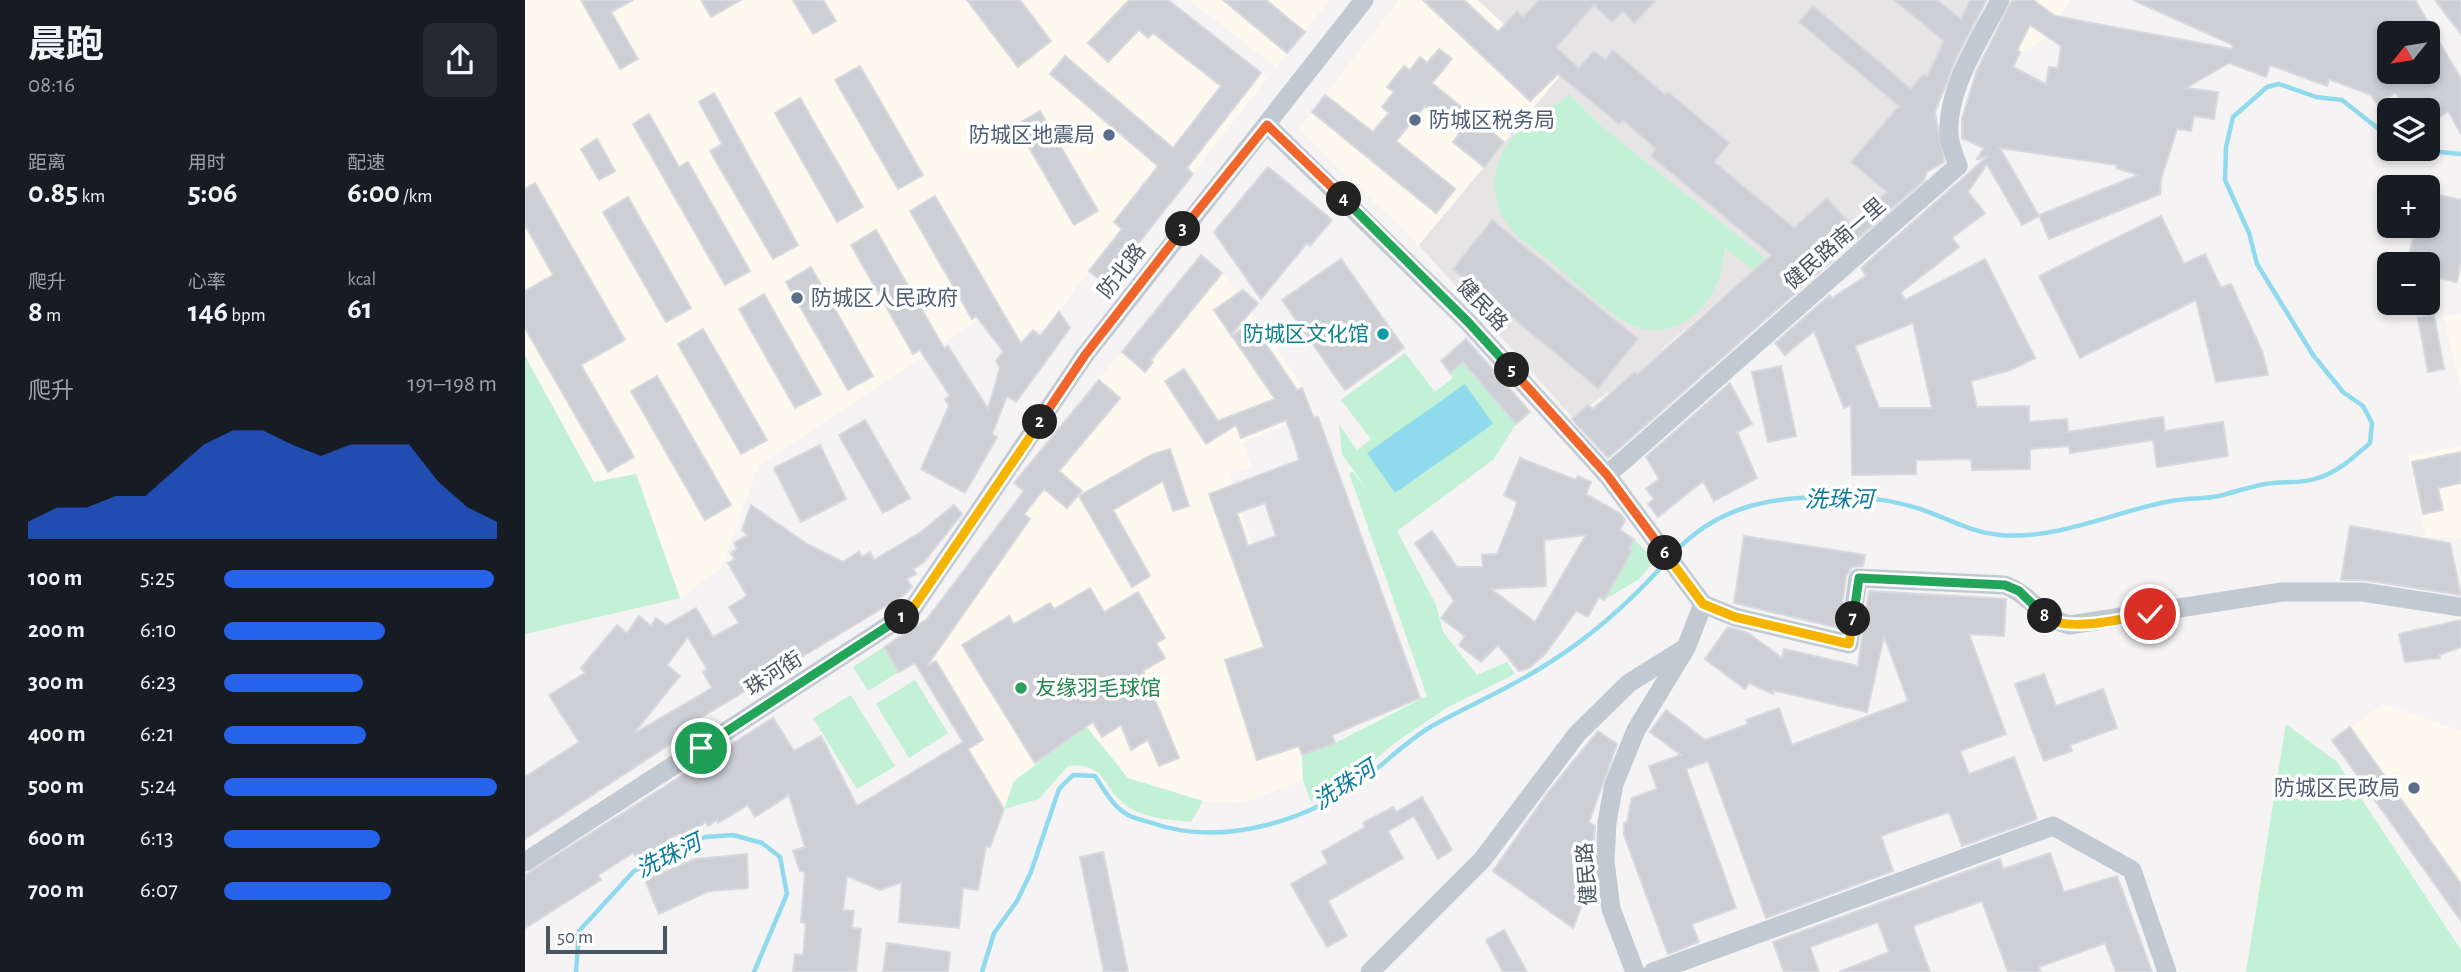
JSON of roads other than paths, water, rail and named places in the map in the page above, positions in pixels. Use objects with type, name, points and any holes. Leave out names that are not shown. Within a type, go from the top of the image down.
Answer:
[{"type":"street","name":"防北路","points":[[979,512],[1085,355],[1364,0]]},
{"type":"street","name":"健民路南一里","points":[[1607,475],[1958,166],[1949,138],[1949,116],[1956,90],[2000,0]]},
{"type":"street","name":"健民路","points":[[1267,125],[1468,322],[1607,475],[1703,604],[1686,648],[1636,730],[1615,783],[1607,821],[1605,861],[1611,909],[1635,972]]},
{"type":"street","name":"珠河街","points":[[525,862],[911,611],[979,512]]},
{"type":"street","points":[[1703,604],[1735,617],[1849,644],[1859,578],[2005,585],[2019,591],[2050,621],[2070,625],[2282,592],[2361,592],[2461,607]]},
{"type":"street","points":[[1370,972],[1482,860],[1577,734],[1629,683],[1686,648]]},
{"type":"street","points":[[1661,971],[2053,826],[2132,870],[2167,972]]},
{"type":"water","points":[[1465,384],[1493,424],[1395,493],[1367,453]]},
{"type":"waterway","name":"洗珠河","points":[[1673,554],[1690,537],[1728,514],[1748,507],[1791,499],[1837,497],[1889,501],[1920,509],[1978,531],[2022,535],[2065,529],[2171,501],[2219,496],[2265,484],[2305,481],[2332,472],[2370,443],[2372,423],[2363,406],[2343,392],[2313,355],[2257,264],[2249,233],[2225,180],[2226,147],[2233,117],[2267,87],[2279,84],[2316,97],[2342,100],[2377,128]]},
{"type":"waterway","name":"洗珠河","points":[[2440,152],[2461,154]]},
{"type":"waterway","name":"洗珠河","points":[[982,972],[994,933],[1017,901],[1031,872],[1059,789],[1073,775],[1095,776],[1112,801],[1130,816],[1176,829],[1233,831],[1289,818],[1342,794],[1422,732],[1517,682],[1577,644],[1638,592],[1665,563]]},
{"type":"waterway","name":"洗珠河","points":[[576,972],[579,931],[634,871],[705,837],[733,835],[762,843],[780,857],[787,894],[754,972]]},
{"type":"place","name":"防城区税务局","points":[[1415,120]]},
{"type":"place","name":"防城区地震局","points":[[1109,135]]},
{"type":"place","name":"防城区人民政府","points":[[797,298]]},
{"type":"place","name":"防城区文化馆","points":[[1383,334]]},
{"type":"place","name":"友缘羽毛球馆","points":[[1021,688]]},
{"type":"place","name":"防城区民政局","points":[[2414,788]]}]
